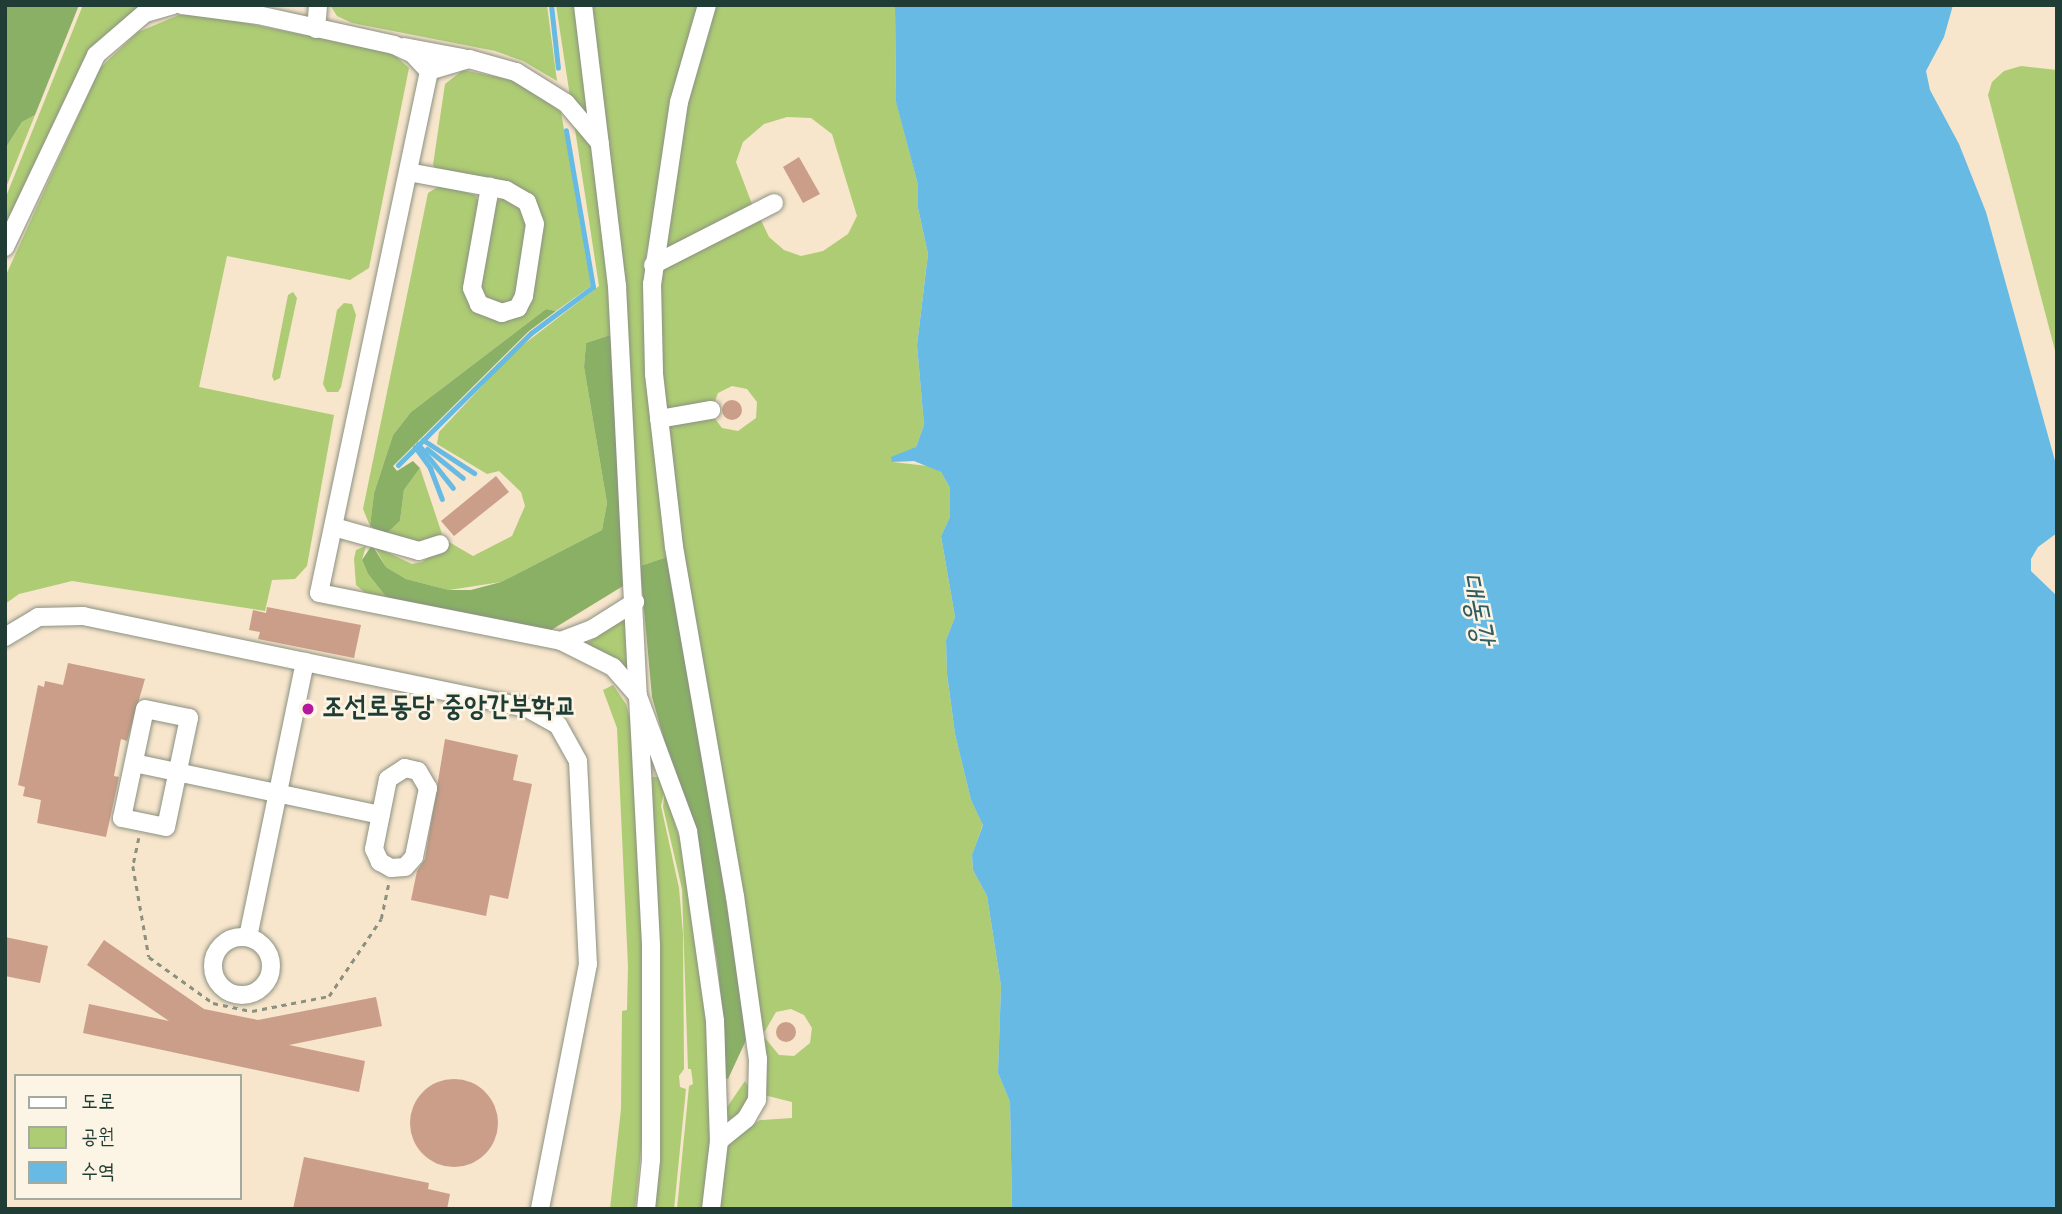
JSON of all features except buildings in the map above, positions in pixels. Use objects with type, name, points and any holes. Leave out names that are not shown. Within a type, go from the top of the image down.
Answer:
[{"type":"street","points":[[5,247],[96,55],[145,13],[173,5]]},
{"type":"street","points":[[182,5],[469,59],[538,82],[566,103],[600,143]]},
{"type":"street","points":[[317,29],[318,5]]},
{"type":"street","points":[[583,5],[617,286],[635,602],[651,947],[651,1160],[646,1209]]},
{"type":"street","points":[[707,5],[679,102],[653,265],[659,419],[674,547],[761,1034],[757,1100],[746,1119],[719,1141]]},
{"type":"street","points":[[394,45],[413,54],[429,71]]},
{"type":"street","points":[[429,71],[469,59]]},
{"type":"street","points":[[429,71],[320,593],[561,641],[613,667],[638,696],[682,809],[692,853],[715,1021],[719,1141],[711,1209]]},
{"type":"street","points":[[408,172],[490,187],[517,194],[527,202],[535,224],[524,296],[518,308],[502,313],[480,304],[472,288],[490,187]]},
{"type":"street","points":[[653,265],[774,203]]},
{"type":"street","points":[[659,419],[711,410]]},
{"type":"street","points":[[334,527],[419,551],[440,544]]},
{"type":"street","points":[[561,641],[592,629],[635,602]]},
{"type":"street","points":[[5,637],[38,617],[60,614],[527,708],[544,714],[570,741],[578,761],[588,964],[540,1209]]},
{"type":"street","points":[[248,937],[305,662]]},
{"type":"street","points":[[145,709],[189,718],[178,772],[166,827],[122,818],[145,709]]},
{"type":"street","points":[[134,763],[381,815]]},
{"type":"street","points":[[412,769],[423,776],[428,788],[414,857],[405,867],[391,868],[380,862],[374,849],[381,815],[393,774],[412,769]]},
{"type":"street","points":[[248,937],[268,951],[271,970],[262,987],[235,1001],[219,985],[214,957],[225,941],[248,937]]},
{"type":"path","points":[[143,822],[133,866],[149,957],[213,1003],[235,1001],[252,1011],[329,996],[381,919],[391,868]]},
{"type":"green space","points":[[5,5],[79,5],[35,115],[22,122],[5,149]]},
{"type":"green space","points":[[83,5],[154,5],[106,34],[79,70],[5,234],[5,199]]},
{"type":"green space","points":[[330,5],[547,5],[557,81],[523,61],[495,51],[352,23],[337,16]]},
{"type":"green space","points":[[556,5],[577,5],[613,334],[586,343],[584,367],[607,503],[602,530],[501,582],[449,590],[406,579],[386,567],[374,546],[412,564],[422,562],[449,542],[473,556],[512,536],[525,506],[521,492],[499,471],[487,474],[437,444],[439,432],[514,352],[599,286]]},
{"type":"green space","points":[[589,5],[701,5],[646,256],[646,325],[670,556],[640,566]]},
{"type":"green space","points":[[713,5],[895,5],[896,101],[918,185],[918,208],[928,254],[917,345],[924,425],[916,447],[892,462],[928,466],[941,472],[950,488],[950,517],[941,536],[955,617],[946,640],[947,674],[955,734],[971,800],[983,824],[972,856],[973,870],[987,896],[1001,986],[998,1073],[1010,1102],[1012,1209],[719,1209],[726,1150],[732,1140],[760,1120],[792,1118],[792,1102],[764,1095],[759,1038],[765,1038],[779,1055],[794,1056],[810,1043],[812,1028],[804,1015],[791,1009],[776,1012],[765,1031],[758,1031],[694,637],[667,420],[713,416],[722,428],[738,431],[756,418],[757,402],[747,389],[732,386],[718,393],[712,409],[665,415],[656,281],[663,269],[761,220],[769,237],[784,250],[801,256],[823,251],[848,234],[857,216],[832,134],[811,118],[787,117],[764,124],[743,142],[736,162],[752,204],[668,250],[658,247],[684,105]]},
{"type":"green space","points":[[202,14],[392,53],[409,68],[369,268],[350,280],[227,256],[199,387],[334,415],[307,566],[295,579],[272,580],[265,611],[72,581],[19,594],[5,604],[6,275],[100,68],[138,32],[179,15]]},
{"type":"green space","points":[[2021,66],[2057,70],[2057,358],[1988,95],[1992,82],[2004,71]]},
{"type":"green space","points":[[463,70],[518,81],[561,112],[591,286],[556,311],[546,309],[411,412],[393,435],[374,493],[370,526],[363,509],[428,193],[441,185],[475,195],[480,204],[466,289],[514,315],[536,211],[437,170],[433,165],[445,84]]},
{"type":"green space","points":[[35,115],[5,190],[5,149],[22,122]]},
{"type":"green space","points":[[505,196],[514,198],[527,215],[520,294],[510,306],[486,301],[478,285],[495,203]]},
{"type":"green space","points":[[293,292],[297,298],[280,378],[274,381],[272,376],[288,295]]},
{"type":"green space","points":[[344,303],[352,304],[356,315],[341,387],[338,392],[327,392],[323,384],[337,310]]},
{"type":"green space","points":[[546,309],[556,311],[529,331],[393,466],[397,471],[413,461],[420,468],[404,490],[400,521],[386,534],[370,526],[374,493],[393,435],[411,412]]},
{"type":"green space","points":[[613,334],[623,586],[548,632],[391,603],[368,574],[362,560],[372,545],[386,567],[406,579],[449,590],[471,590],[501,582],[602,530],[607,503],[584,367],[586,343]]},
{"type":"green space","points":[[420,468],[442,534],[427,546],[386,534],[400,521],[404,490]]},
{"type":"green space","points":[[366,546],[362,560],[368,574],[391,603],[370,597],[356,585],[356,550]]},
{"type":"green space","points":[[670,556],[748,1036],[728,1079],[724,1077],[725,1037],[717,960],[703,877],[652,697],[640,566]]},
{"type":"green space","points":[[622,621],[626,622],[632,670],[628,673],[587,643]]},
{"type":"green space","points":[[613,685],[626,704],[632,726],[646,947],[645,1112],[635,1209],[610,1209],[621,1109],[622,1011],[627,1010],[628,966],[617,728],[603,690]]},
{"type":"green space","points":[[652,777],[660,777],[666,785],[661,806],[679,888],[683,934],[684,1069],[679,1076],[680,1087],[686,1089],[674,1209],[648,1209],[658,951]]},
{"type":"green space","points":[[665,790],[686,861],[709,1021],[713,1139],[705,1209],[677,1209],[689,1086],[693,1084],[691,1069],[688,1069],[682,889],[663,807]]},
{"type":"green space","points":[[745,1081],[753,1094],[738,1117],[729,1119],[723,1113]]},
{"type":"water","name":"대동강","points":[[895,5],[1953,5],[1944,37],[1926,71],[1930,90],[1959,144],[1986,212],[2057,468],[2057,533],[2038,547],[2031,559],[2031,571],[2057,596],[2057,1209],[1012,1209],[1010,1102],[998,1073],[1001,986],[987,896],[973,870],[972,855],[983,825],[971,800],[955,734],[947,674],[946,640],[955,617],[941,536],[950,517],[950,488],[941,472],[914,461],[892,462],[891,457],[916,447],[924,425],[917,345],[928,254],[918,208],[918,185],[896,102]]},
{"type":"waterway","points":[[551,5],[558,68]]},
{"type":"waterway","points":[[398,465],[531,333],[593,287],[566,130]]},
{"type":"waterway","points":[[423,440],[474,473]]},
{"type":"waterway","points":[[418,444],[453,488]]},
{"type":"waterway","points":[[415,447],[430,468],[442,499]]},
{"type":"waterway","points":[[427,449],[463,478]]},
{"type":"place","name":"조선로동당 중앙간부학교","points":[[308,709]]}]
